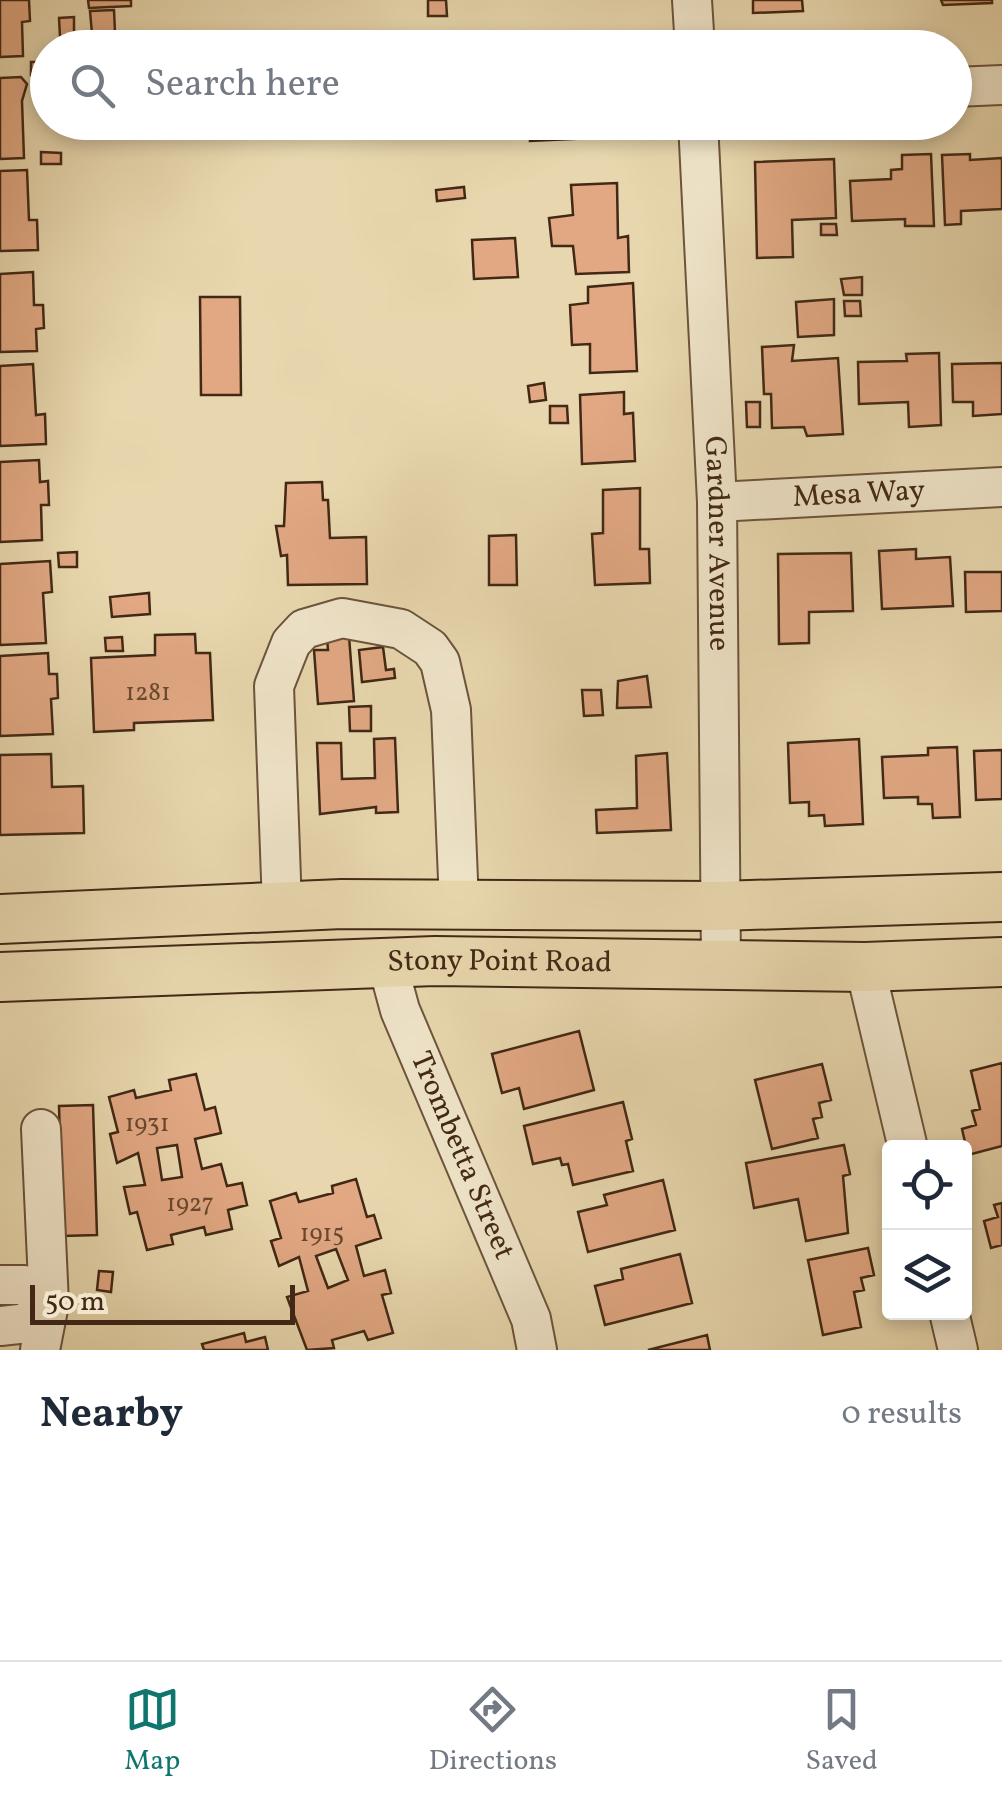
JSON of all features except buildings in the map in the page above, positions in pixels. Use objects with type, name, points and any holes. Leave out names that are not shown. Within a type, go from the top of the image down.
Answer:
[{"type":"main road","name":"Stony Point Road","points":[[0,919],[282,906],[720,906],[1002,897]]},
{"type":"main road","name":"Stony Point Road","points":[[0,977],[387,962],[865,967],[1002,962]]},
{"type":"street","points":[[692,0],[693,30]]},
{"type":"street","points":[[972,86],[1002,85]]},
{"type":"street","name":"Gardner Avenue","points":[[699,140],[717,502],[722,964]]},
{"type":"street","name":"Mesa Way","points":[[717,502],[1002,487]]},
{"type":"street","points":[[282,906],[274,686],[291,643],[304,630],[342,618],[402,629],[440,662],[451,710],[459,904]]},
{"type":"street","name":"Trombetta Street","points":[[387,962],[400,1010],[531,1319],[537,1350]]},
{"type":"street","points":[[865,967],[906,1140]]},
{"type":"street","points":[[40,1350],[49,1304],[41,1129]]},
{"type":"street","points":[[0,1285],[24,1285],[49,1304]]},
{"type":"street","points":[[0,1326],[28,1323],[49,1304]]},
{"type":"street","points":[[950,1320],[958,1350]]}]
